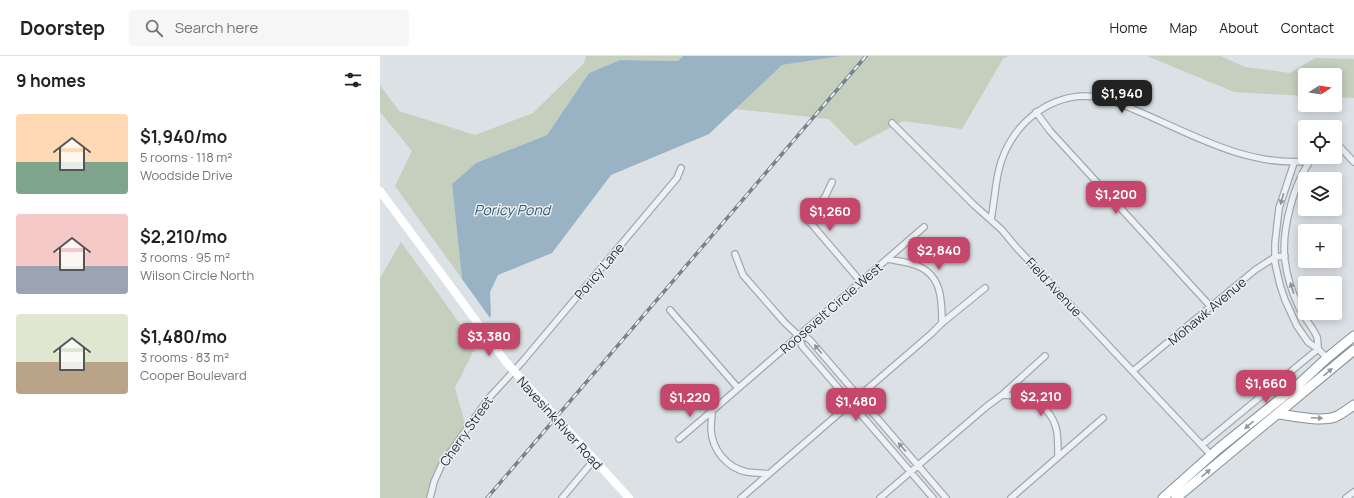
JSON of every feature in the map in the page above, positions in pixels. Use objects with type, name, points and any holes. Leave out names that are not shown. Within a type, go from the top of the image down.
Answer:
[{"type":"highway","points":[[1162,498],[1299,384],[1354,336]]},
{"type":"highway","points":[[1176,498],[1279,414],[1354,350]]},
{"type":"highway","points":[[1279,414],[1322,418],[1334,417],[1354,405]]},
{"type":"main road","name":"Navesink River Road","points":[[380,191],[493,346],[513,371],[629,498]]},
{"type":"street","points":[[991,220],[996,182],[1006,149],[1019,129],[1036,112],[1059,100],[1068,98],[1087,96],[1104,98],[1204,140],[1240,153],[1274,162],[1298,162]]},
{"type":"street","points":[[1036,112],[1050,131],[1211,307]]},
{"type":"street","name":"Field Avenue","points":[[892,123],[974,205],[1002,230],[1212,455]]},
{"type":"street","points":[[1342,149],[1354,162]]},
{"type":"street","points":[[1294,163],[1279,208],[1276,226],[1275,258],[1280,285],[1290,314],[1308,342],[1327,358]]},
{"type":"street","points":[[1309,164],[1300,180],[1292,200],[1287,221],[1284,261],[1298,306],[1317,337],[1318,349]]},
{"type":"street","name":"Poricy Lane","points":[[513,371],[677,178],[682,168]]},
{"type":"street","points":[[832,182],[825,197],[810,214],[809,221],[861,282]]},
{"type":"street","name":"Roosevelt Circle West","points":[[712,411],[924,227]]},
{"type":"street","points":[[735,254],[743,274],[785,323],[799,336],[808,338],[946,498]]},
{"type":"street","name":"Mohawk Avenue","points":[[1133,371],[1255,270],[1275,258],[1285,256]]},
{"type":"street","points":[[888,259],[918,266],[928,272],[940,292],[942,301],[942,323]]},
{"type":"street","points":[[741,498],[859,397],[942,323],[985,288]]},
{"type":"street","points":[[670,310],[738,388]]},
{"type":"street","points":[[799,336],[802,346],[933,498]]},
{"type":"street","points":[[1202,445],[1318,349]]},
{"type":"street","points":[[880,498],[1002,395],[1045,356]]},
{"type":"street","name":"Cherry Street","points":[[430,498],[434,482],[442,464],[488,399],[513,371]]},
{"type":"street","points":[[1002,395],[1022,396],[1029,398],[1042,405],[1047,410],[1056,427],[1058,457]]},
{"type":"street","points":[[712,411],[711,430],[713,441],[717,451],[727,463],[740,470],[769,474]]},
{"type":"street","points":[[678,439],[712,411]]},
{"type":"street","points":[[1011,498],[1103,418]]},
{"type":"street","points":[[562,498],[594,460]]},
{"type":"street","points":[[1346,498],[1354,492]]},
{"type":"green space","points":[[586,56],[683,56],[678,61],[620,60],[589,73],[547,135],[476,163],[452,184],[462,279],[395,186],[412,151],[380,112],[380,85],[399,111],[475,135],[533,113],[584,63]]},
{"type":"green space","points":[[841,56],[1009,56],[1003,59],[962,129],[903,121],[855,146],[829,119],[735,109],[782,65]]},
{"type":"green space","points":[[1147,56],[1221,56],[1245,67],[1290,73],[1298,68],[1298,96],[1234,92]]},
{"type":"green space","points":[[1315,58],[1354,59],[1354,98],[1342,97],[1342,68],[1298,68]]},
{"type":"green space","points":[[401,242],[476,346],[455,388],[466,427],[426,498],[380,498],[380,278]]},
{"type":"water","name":"Poricy Pond","points":[[683,56],[841,56],[782,65],[709,134],[611,175],[552,253],[498,275],[490,292],[490,318],[462,279],[452,184],[476,163],[547,135],[589,73],[620,60],[678,61]]},
{"type":"railway","points":[[487,498],[866,56]]}]
